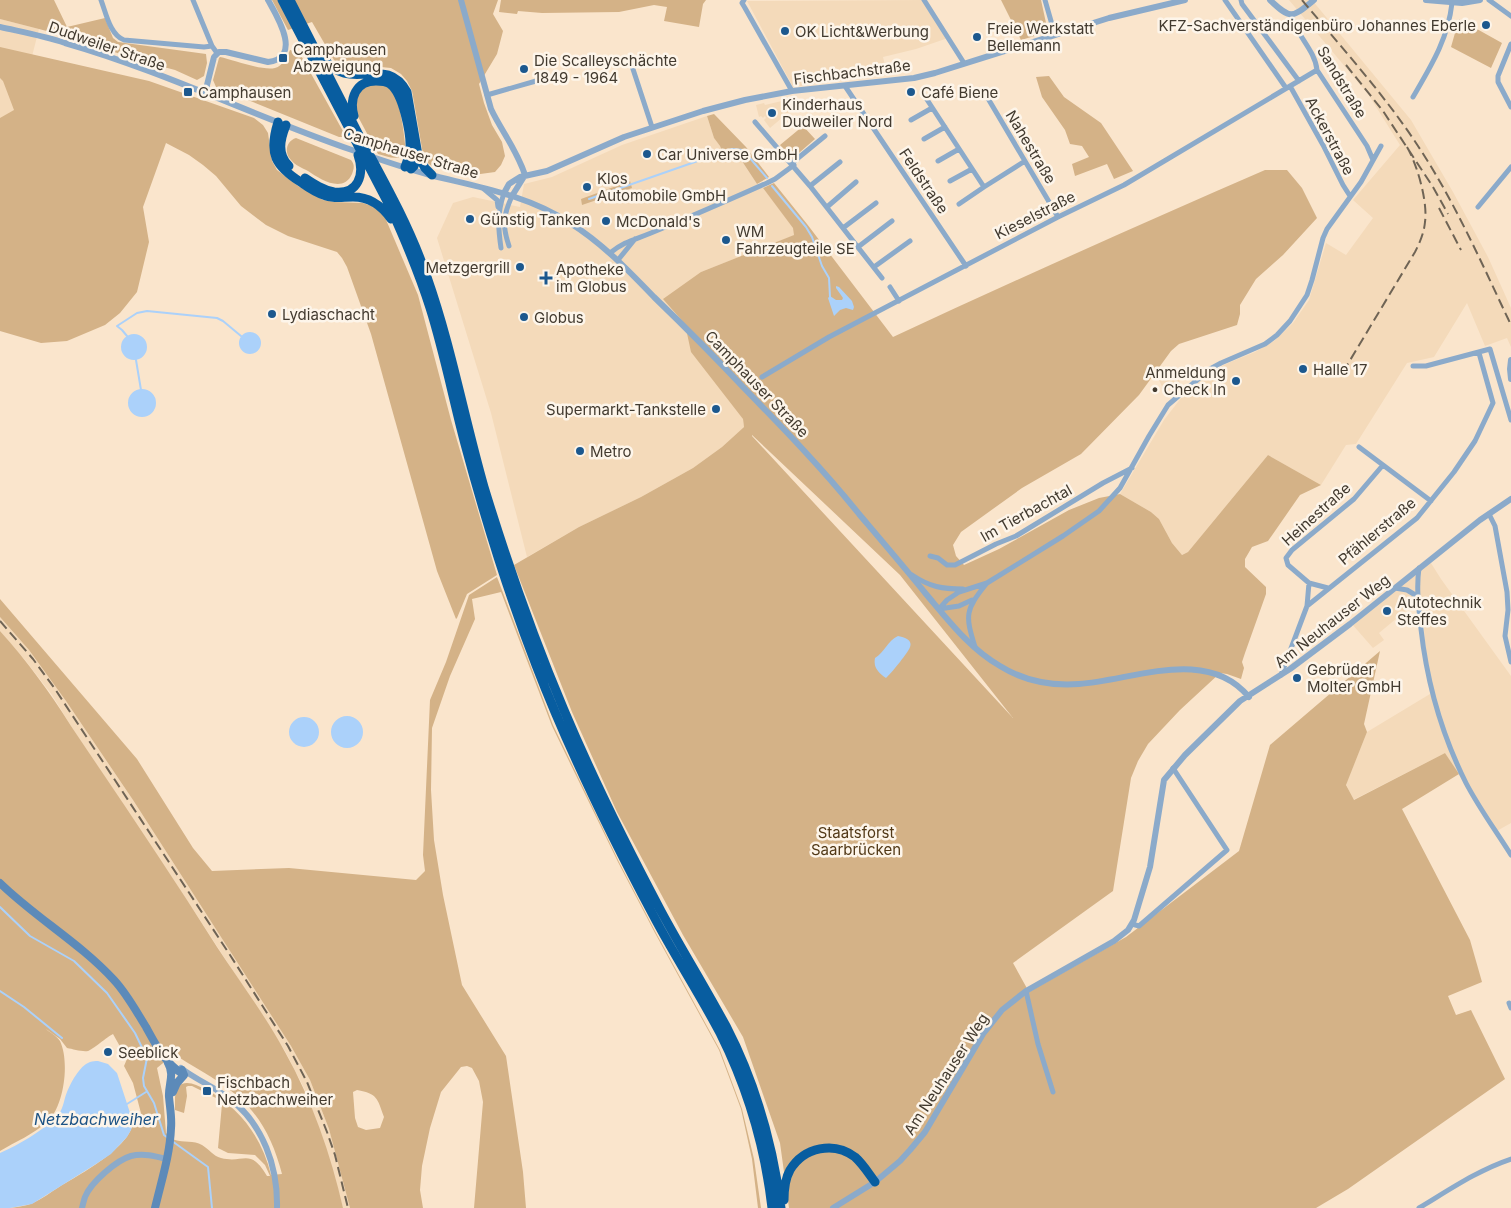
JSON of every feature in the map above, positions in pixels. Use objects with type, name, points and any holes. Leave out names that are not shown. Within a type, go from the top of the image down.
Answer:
[{"type":"highway","points":[[282,0],[406,243],[431,310],[485,516],[536,665],[576,760],[611,834],[655,918],[720,1033],[732,1060],[751,1110],[761,1144],[772,1208]]},
{"type":"highway","points":[[290,0],[413,240],[438,308],[484,486],[544,662],[581,749],[619,830],[662,914],[727,1029],[742,1063],[759,1108],[769,1142],[782,1208]]},
{"type":"highway","points":[[308,35],[327,62],[341,73],[354,76],[374,73],[387,74],[393,76],[403,85],[407,92],[418,155],[423,165],[432,175]]},
{"type":"highway","points":[[360,135],[352,107],[353,95],[363,83],[380,81],[390,84],[399,94],[404,112],[410,144],[408,168],[414,166],[418,155]]},
{"type":"highway","points":[[282,123],[282,158],[291,169],[311,182],[334,192],[347,191],[357,184],[362,169],[348,128]]},
{"type":"highway","points":[[282,123],[274,135],[274,154],[283,170],[325,196],[360,198],[378,205],[387,213],[406,243]]},
{"type":"highway","points":[[782,1208],[784,1186],[791,1169],[803,1156],[822,1148],[841,1150],[855,1157],[861,1162],[875,1182]]},
{"type":"main road","points":[[0,883],[17,899],[80,948],[105,971],[131,1003],[171,1068],[180,1072]]},
{"type":"main road","points":[[156,1045],[180,1072]]},
{"type":"main road","points":[[171,1104],[169,1097],[180,1072]]},
{"type":"main road","points":[[155,1208],[171,1134],[171,1104],[180,1072]]},
{"type":"street","points":[[100,0],[114,34],[120,39],[204,47],[212,46]]},
{"type":"street","points":[[193,0],[212,46],[217,53]]},
{"type":"street","points":[[217,53],[226,52],[268,62],[278,59],[284,50],[286,39],[281,24],[268,0]]},
{"type":"street","points":[[461,0],[495,118],[517,154],[525,175],[506,208],[504,223],[509,246]]},
{"type":"street","points":[[744,0],[742,2],[745,8],[792,91]]},
{"type":"street","points":[[924,0],[964,63]]},
{"type":"street","points":[[1045,0],[1055,35]]},
{"type":"street","name":"Fischbachstraße","points":[[498,210],[504,193],[514,179],[547,171],[606,144],[703,111],[745,100],[792,91],[914,78],[1110,18],[1185,0]]},
{"type":"street","name":"Ackerstraße","points":[[1225,0],[1288,87],[1323,145],[1342,185],[1350,196]]},
{"type":"street","points":[[1241,0],[1242,4],[1299,81]]},
{"type":"street","points":[[1270,0],[1285,14],[1291,15],[1299,12],[1314,0]]},
{"type":"street","points":[[1426,0],[1469,3],[1480,0]]},
{"type":"street","points":[[1490,0],[1499,3],[1511,16]]},
{"type":"street","points":[[1413,97],[1445,37],[1449,2]]},
{"type":"street","name":"Sandstraße","points":[[1291,15],[1295,28],[1313,58],[1317,70],[1367,146],[1373,160]]},
{"type":"street","name":"Dudweiler Straße","points":[[0,27],[90,50],[205,93]]},
{"type":"street","points":[[1511,44],[1498,76],[1498,82],[1511,107]]},
{"type":"street","points":[[205,93],[214,57],[217,53]]},
{"type":"street","points":[[630,60],[652,127]]},
{"type":"street","name":"Kieselstraße","points":[[762,377],[829,337],[1058,217],[1124,185],[1317,70]]},
{"type":"street","points":[[487,95],[543,79]]},
{"type":"street","name":"Feldstraße","points":[[845,86],[966,266]]},
{"type":"street","name":"Nahestraße","points":[[983,90],[1058,217]]},
{"type":"street","name":"Camphauser Straße","points":[[205,93],[348,148],[408,168],[525,200],[550,210],[588,235],[618,260],[776,421],[841,492],[954,627],[976,648],[1010,672],[1041,682],[1080,684],[1160,671],[1192,670],[1213,673],[1226,678],[1249,697]]},
{"type":"street","points":[[924,95],[984,188]]},
{"type":"street","points":[[912,120],[932,108]]},
{"type":"street","points":[[755,122],[793,164],[882,278]]},
{"type":"street","points":[[924,139],[945,127]]},
{"type":"street","points":[[610,253],[618,246],[631,240],[776,179],[825,136]]},
{"type":"street","points":[[939,609],[958,592],[987,583],[1063,536],[1099,511],[1120,488],[1161,416],[1173,401],[1210,369],[1221,362],[1265,344],[1277,335],[1290,321],[1307,295],[1322,238],[1361,182],[1381,146]]},
{"type":"street","points":[[938,161],[959,149]]},
{"type":"street","points":[[959,204],[1026,161]]},
{"type":"street","points":[[810,186],[840,162]]},
{"type":"street","points":[[1478,207],[1511,167]]},
{"type":"street","points":[[950,181],[972,169]]},
{"type":"street","points":[[827,207],[856,182]]},
{"type":"street","name":"Fischbachstraße","points":[[482,187],[497,200],[501,248]]},
{"type":"street","points":[[843,228],[876,203]]},
{"type":"street","points":[[858,247],[892,221]]},
{"type":"street","points":[[618,260],[635,239]]},
{"type":"street","points":[[874,267],[910,241]]},
{"type":"street","points":[[890,287],[900,301]]},
{"type":"street","points":[[1413,366],[1426,366],[1490,349],[1511,420]]},
{"type":"street","name":"Pfählerstraße","points":[[1306,606],[1417,518],[1454,472],[1475,441],[1493,403],[1479,353]]},
{"type":"street","points":[[1511,360],[1511,379]]},
{"type":"street","points":[[1359,447],[1431,501]]},
{"type":"street","name":"Heinestraße","points":[[1309,583],[1288,565],[1286,558],[1292,550],[1354,499],[1383,464]]},
{"type":"street","name":"Im Tierbachtal","points":[[930,556],[938,558],[947,565],[955,565],[1016,536],[1103,483],[1132,468]]},
{"type":"street","name":"Am Neuhauser Weg","points":[[833,1208],[875,1182],[900,1161],[925,1132],[983,1034],[1002,1010],[1026,991],[1114,941],[1132,924],[1150,867],[1164,780],[1173,768],[1240,701],[1281,676],[1489,514],[1511,499]]},
{"type":"street","points":[[1489,514],[1495,526],[1507,592],[1508,610],[1505,636],[1511,662]]},
{"type":"street","points":[[1419,568],[1417,596],[1423,649],[1429,682],[1441,722],[1466,783],[1511,855]]},
{"type":"street","points":[[907,571],[923,582],[940,588],[966,590]]},
{"type":"street","points":[[976,648],[968,619],[973,600],[987,583]]},
{"type":"street","points":[[1281,676],[1306,606],[1309,583],[1328,588]]},
{"type":"street","points":[[1395,588],[1407,590],[1417,596]]},
{"type":"street","points":[[939,609],[959,606],[973,600]]},
{"type":"street","name":"Am Neuhauser Weg","points":[[1132,924],[1139,926],[1227,850],[1173,768]]},
{"type":"street","points":[[1026,991],[1038,1044],[1054,1092]]},
{"type":"street","points":[[180,1072],[198,1080],[230,1099],[252,1121],[266,1146],[272,1162],[276,1181],[277,1208]]},
{"type":"street","points":[[82,1208],[85,1196],[93,1184],[123,1159],[141,1155],[166,1159]]},
{"type":"street","points":[[1419,1208],[1473,1175],[1494,1164],[1511,1159]]},
{"type":"shaded area","points":[[926,0],[948,38],[916,49],[883,57],[887,74],[793,87],[747,1]]},
{"type":"shaded area","points":[[1289,0],[1312,0],[1411,120],[1488,257],[1511,308],[1511,347],[1507,338],[1485,346],[1467,303],[1434,357],[1407,363],[1356,444],[1346,445],[1321,485],[1268,455],[1188,552],[1182,555],[1172,543],[1159,519],[1151,512],[1120,494],[1164,420],[1181,398],[1210,372],[1255,352],[1274,341],[1293,323],[1309,300],[1326,243],[1346,255],[1373,218],[1353,200],[1400,145],[1368,94]]},
{"type":"shaded area","points":[[0,19],[39,29],[15,112],[0,124]]},
{"type":"shaded area","name":"Kinderhaus Dudweiler Nord","points":[[786,100],[792,106],[788,109],[790,111],[770,128],[764,120],[765,116],[763,118],[759,117],[756,105]]},
{"type":"shaded area","points":[[707,116],[714,138],[724,156],[735,151],[757,184],[763,188],[794,228],[795,235],[701,272],[685,324],[743,419],[744,427],[722,447],[693,468],[641,497],[579,527],[527,557],[491,413],[437,238],[453,203],[473,197],[520,207],[524,184],[552,177],[622,145]]},
{"type":"shaded area","points":[[1174,371],[1180,382],[1164,391],[1159,380]]},
{"type":"shaded area","points":[[1429,560],[1511,676],[1511,823],[1495,832],[1445,753],[1353,800],[1346,784],[1367,732],[1430,694],[1421,598],[1379,633],[1384,640],[1373,648],[1351,623]]},
{"type":"shaded area","points":[[0,617],[29,650],[66,701],[133,800],[291,1046],[310,1080],[329,1129],[350,1208],[343,1208],[328,1155],[312,1109],[304,1088],[285,1051],[52,695],[0,631]]},
{"type":"green space","points":[[0,0],[54,0],[67,27],[105,18],[113,38],[118,42],[206,54],[207,63],[204,76],[197,80],[175,70],[141,61],[70,37],[0,19]]},
{"type":"green space","points":[[272,0],[498,0],[493,14],[503,31],[497,54],[479,84],[492,125],[502,142],[505,156],[501,165],[495,172],[473,175],[433,167],[424,160],[412,91],[401,74],[391,68],[381,67],[353,70],[344,66],[334,60],[312,22],[288,30]]},
{"type":"green space","points":[[501,0],[706,0],[703,4],[699,27],[664,21],[667,7],[654,5],[619,12],[542,13],[518,11],[517,14],[499,12]]},
{"type":"green space","points":[[1001,0],[1041,0],[1048,32],[1021,40]]},
{"type":"green space","points":[[1459,19],[1502,43],[1491,68],[1451,47]]},
{"type":"green space","points":[[0,47],[149,81],[254,118],[263,125],[268,133],[272,161],[277,170],[298,186],[323,200],[363,203],[372,206],[384,215],[418,295],[451,420],[497,575],[467,594],[456,619],[437,571],[371,334],[342,258],[337,252],[288,236],[266,225],[241,206],[216,176],[189,155],[166,143],[143,207],[149,242],[137,292],[120,313],[105,325],[67,341],[41,343],[0,331],[0,118],[14,110],[3,81],[0,78]]},
{"type":"green space","points":[[290,50],[299,52],[344,133],[342,137],[216,87],[213,80],[220,57],[269,69],[278,67]]},
{"type":"green space","points":[[1049,76],[1064,97],[1101,123],[1133,171],[1114,179],[1107,164],[1075,176],[1072,164],[1089,157],[1082,146],[1070,144],[1065,130],[1042,97],[1036,77]]},
{"type":"green space","points":[[370,85],[387,86],[393,92],[401,117],[406,151],[401,157],[394,158],[378,154],[355,111],[357,95],[362,88]]},
{"type":"green space","points":[[714,114],[746,147],[769,177],[757,184],[736,152],[724,156],[714,138],[707,116]]},
{"type":"green space","points":[[803,126],[815,139],[792,159],[780,145]]},
{"type":"green space","points":[[296,138],[351,160],[354,168],[348,180],[343,183],[331,183],[294,163],[287,154],[287,148],[288,144]]},
{"type":"green space","name":"Staatsforst Saarbrücken","points":[[1265,170],[1287,170],[1302,188],[1317,218],[1283,255],[1256,279],[1240,305],[1237,325],[1179,344],[1171,351],[1139,395],[1081,454],[1022,488],[961,532],[953,545],[956,556],[964,565],[999,549],[1069,510],[1099,498],[1120,494],[1151,512],[1159,519],[1172,543],[1182,555],[1188,552],[1268,455],[1321,485],[1300,495],[1268,541],[1252,547],[1245,559],[1245,567],[1266,587],[1266,594],[1242,662],[1244,668],[1241,679],[1220,673],[1180,710],[1148,744],[1138,761],[1131,778],[1113,891],[1013,963],[1029,992],[1126,937],[1239,851],[1270,745],[1380,651],[1364,724],[1367,732],[1346,785],[1354,800],[1445,753],[1459,774],[1402,809],[1470,940],[1482,982],[1448,996],[1456,1015],[1471,1010],[1505,1079],[1348,1189],[1316,1208],[789,1208],[780,1143],[743,1037],[683,935],[617,812],[572,712],[514,565],[579,527],[641,497],[693,468],[722,447],[744,427],[743,419],[691,352],[685,324],[663,299],[701,272],[794,235],[793,228],[763,188],[774,183],[893,337],[1078,252]],"holes":[[[752,435],[900,575],[1013,718]]]},
{"type":"green space","points":[[630,181],[632,188],[582,205],[581,199]]},
{"type":"green space","points":[[497,577],[553,725],[619,862],[720,1050],[742,1109],[754,1159],[761,1208],[758,1208],[752,1159],[741,1109],[719,1050],[655,933],[618,862],[552,726],[501,592],[472,599],[475,619],[450,676],[432,728],[431,790],[434,840],[443,895],[462,985],[506,1056],[523,1172],[526,1208],[474,1208],[483,1102],[479,1081],[472,1068],[467,1066],[461,1067],[441,1092],[430,1128],[422,1166],[420,1190],[423,1208],[350,1208],[329,1129],[310,1080],[291,1046],[133,800],[66,701],[29,650],[0,617],[0,599],[137,759],[193,848],[212,871],[289,868],[416,880],[425,871],[423,855],[430,700],[446,662],[469,595]],"holes":[[[357,1090],[369,1093],[376,1098],[384,1117],[380,1128],[366,1130],[358,1127],[355,1118],[353,1092]]]},
{"type":"green space","points":[[0,631],[29,665],[54,701],[163,863],[277,1038],[295,1070],[312,1108],[333,1168],[343,1208],[10,1208],[27,1205],[36,1201],[91,1168],[123,1141],[130,1131],[133,1122],[142,1117],[133,1083],[124,1066],[127,1059],[113,1034],[90,1050],[83,1051],[67,1048],[60,1039],[46,1029],[59,1039],[65,1060],[64,1084],[58,1106],[53,1115],[42,1126],[0,1151]],"holes":[[[174,1054],[217,1081],[245,1103],[262,1124],[268,1135],[282,1174],[271,1175],[262,1148],[239,1114],[218,1096],[195,1084],[184,1083],[177,1087],[175,1110],[184,1113],[187,1096],[186,1087],[188,1086],[192,1086],[220,1100],[222,1104],[218,1148],[228,1153],[255,1155],[265,1165],[270,1176],[267,1176],[261,1167],[251,1159],[221,1158],[199,1143],[175,1140],[166,1133],[163,1096],[157,1068]]]},
{"type":"water","points":[[836,286],[852,301],[854,307],[853,310],[846,308],[840,310],[834,316],[828,298],[830,296],[836,300],[842,300],[843,298]]},
{"type":"water","points":[[246,332],[254,332],[261,339],[261,347],[254,354],[246,354],[239,347],[239,339]]},
{"type":"water","points":[[134,334],[143,338],[147,347],[143,356],[134,360],[125,356],[121,347],[125,338]]},
{"type":"water","points":[[142,389],[152,393],[156,403],[152,413],[142,417],[132,413],[128,403],[132,393]]},
{"type":"water","points":[[898,636],[909,640],[910,646],[900,662],[886,678],[876,667],[875,658],[891,640]]},
{"type":"water","points":[[347,716],[353,717],[358,721],[362,726],[362,738],[358,743],[353,747],[347,748],[341,747],[336,743],[332,738],[331,732],[332,726],[336,721],[341,717]]},
{"type":"water","points":[[304,717],[315,721],[319,732],[315,743],[304,747],[293,743],[289,732],[293,721]]},
{"type":"water","name":"Netzbachweiher","points":[[98,1061],[108,1064],[117,1073],[133,1122],[127,1137],[111,1154],[32,1204],[0,1208],[0,1153],[44,1128],[56,1117],[79,1071],[86,1064]]},
{"type":"waterway","points":[[589,199],[732,149],[743,150],[767,178]]},
{"type":"waterway","points":[[772,186],[812,237],[822,266],[829,278],[830,297]]},
{"type":"waterway","points":[[127,336],[117,326],[137,313],[147,311],[217,318],[241,336]]},
{"type":"waterway","points":[[136,360],[141,390]]},
{"type":"waterway","points":[[0,907],[30,936],[74,961],[107,993],[135,1033],[147,1058],[143,1078],[144,1086],[154,1103],[164,1135],[168,1138]]},
{"type":"waterway","points":[[0,991],[24,1007],[62,1038]]},
{"type":"waterway","points":[[127,1104],[146,1092]]},
{"type":"waterway","points":[[172,1141],[208,1167],[212,1208]]},
{"type":"railway","points":[[1302,0],[1377,89],[1418,146],[1456,211],[1511,325]]},
{"type":"railway","points":[[1346,65],[1383,111],[1433,187],[1448,214]]},
{"type":"railway","points":[[1343,372],[1415,252],[1423,234],[1425,204],[1418,173],[1407,147]]},
{"type":"railway","points":[[1439,208],[1461,250]]},
{"type":"railway","points":[[0,621],[33,659],[55,689],[288,1046],[307,1082],[327,1132],[335,1155],[348,1208]]},
{"type":"place","name":"KFZ-Sachverständigenbüro Johannes Eberle","points":[[1486,25]]},
{"type":"place","name":"OK Licht&Werbung","points":[[785,31]]},
{"type":"place","name":"Freie Werkstatt Bellemann","points":[[977,37]]},
{"type":"place","name":"Camphausen Abzweigung","points":[[283,58]]},
{"type":"place","name":"Die Scalleyschächte 1849 - 1964","points":[[524,69]]},
{"type":"place","name":"Camphausen","points":[[188,92]]},
{"type":"place","name":"Café Biene","points":[[911,92]]},
{"type":"place","name":"Kinderhaus Dudweiler Nord","points":[[772,113]]},
{"type":"place","name":"Car Universe GmbH","points":[[647,154]]},
{"type":"place","name":"Klos Automobile GmbH","points":[[587,187]]},
{"type":"place","name":"Günstig Tanken","points":[[470,219]]},
{"type":"place","name":"McDonald's","points":[[606,221]]},
{"type":"place","name":"WM Fahrzeugteile SE","points":[[726,240]]},
{"type":"place","name":"Metzgergrill","points":[[520,267]]},
{"type":"place","name":"Apotheke im Globus","points":[[546,278]]},
{"type":"place","name":"Lydiaschacht","points":[[272,314]]},
{"type":"place","name":"Globus","points":[[524,317]]},
{"type":"place","name":"Halle 17","points":[[1303,369]]},
{"type":"place","name":"Anmeldung • Check In","points":[[1236,381]]},
{"type":"place","name":"Supermarkt-Tankstelle","points":[[716,409]]},
{"type":"place","name":"Metro","points":[[580,451]]},
{"type":"place","name":"Autotechnik Steffes","points":[[1387,611]]},
{"type":"place","name":"Gebrüder Molter GmbH","points":[[1297,678]]},
{"type":"place","name":"Seeblick","points":[[108,1052]]},
{"type":"place","name":"Fischbach Netzbachweiher","points":[[207,1091]]}]
